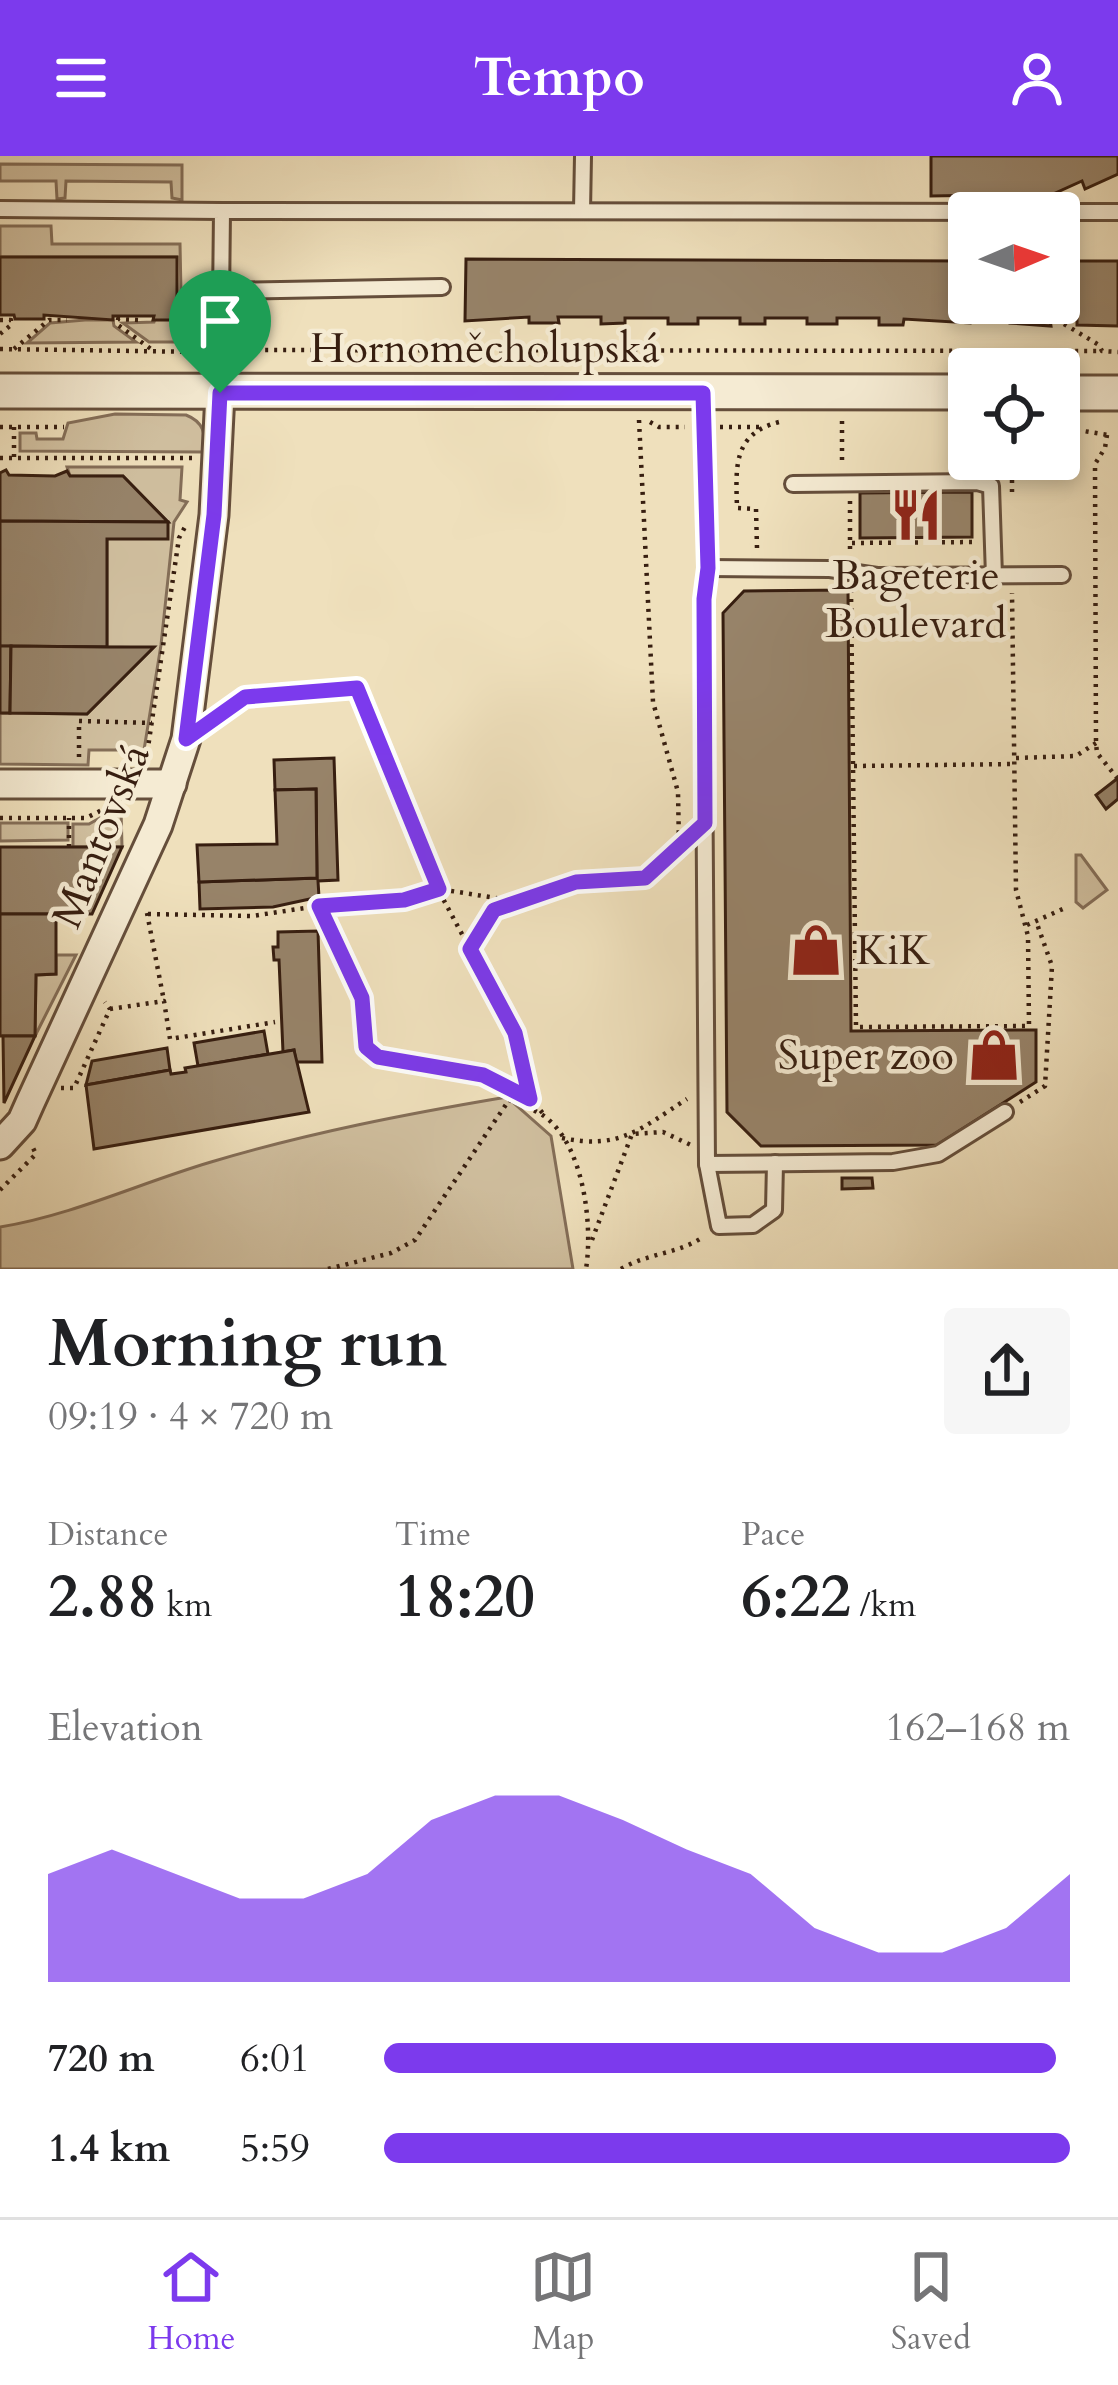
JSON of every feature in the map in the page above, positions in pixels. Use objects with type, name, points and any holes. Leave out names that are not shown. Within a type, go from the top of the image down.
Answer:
[{"type":"street","name":"Hornoměcholupská","points":[[0,391],[948,392]]},
{"type":"street","name":"Mantovská","points":[[0,1145],[29,1106],[172,784],[186,739],[214,515],[220,393]]},
{"type":"street","points":[[1080,393],[1118,393]]},
{"type":"street","points":[[0,784],[172,784]]},
{"type":"lane","points":[[582,211],[584,156]]},
{"type":"lane","points":[[0,209],[1118,212]]},
{"type":"lane","points":[[220,393],[222,211]]},
{"type":"lane","points":[[220,291],[442,287]]},
{"type":"lane","points":[[703,393],[708,568],[704,599],[707,1158],[718,1226],[753,1225],[774,1210],[775,1163]]},
{"type":"lane","points":[[793,484],[985,483],[993,492],[994,575]]},
{"type":"lane","points":[[708,568],[830,568],[878,576],[1062,575]]},
{"type":"lane","points":[[707,1158],[893,1162],[938,1154],[1005,1112]]},
{"type":"path","points":[[0,320],[11,320],[11,325],[0,334]]},
{"type":"path","points":[[14,349],[49,320],[68,320]]},
{"type":"path","points":[[137,320],[118,320],[118,325],[152,350]]},
{"type":"path","points":[[1064,324],[1102,352]]},
{"type":"path","points":[[0,349],[238,354],[244,350],[1118,352]]},
{"type":"path","points":[[639,420],[653,702],[678,791],[679,845]]},
{"type":"path","points":[[0,427],[64,427]]},
{"type":"path","points":[[14,427],[14,459]]},
{"type":"path","points":[[1080,430],[1107,435],[1095,464],[1096,743],[1097,753],[1118,779]]},
{"type":"path","points":[[0,458],[201,458],[200,474]]},
{"type":"path","points":[[1012,480],[1012,503]]},
{"type":"path","points":[[0,818],[86,818],[126,803],[125,769],[143,768],[154,722],[179,534],[189,521]]},
{"type":"path","points":[[852,544],[994,544]]},
{"type":"path","points":[[851,591],[856,1027],[1029,1026],[1026,926],[1016,890],[1012,575]]},
{"type":"path","points":[[186,739],[245,697],[357,688],[439,889],[515,1033],[530,1099]]},
{"type":"path","points":[[79,769],[79,721],[154,722]]},
{"type":"path","points":[[854,766],[1076,757],[1096,743]]},
{"type":"path","points":[[69,818],[69,847]]},
{"type":"path","points":[[470,949],[494,910],[576,882],[645,878],[705,823]]},
{"type":"path","points":[[148,914],[251,916],[404,900],[439,889],[521,902]]},
{"type":"path","points":[[136,904],[148,914],[170,1039],[274,1022]]},
{"type":"path","points":[[319,906],[362,998],[366,1047],[378,1057],[483,1075],[530,1099],[562,1138],[590,1208],[586,1269]]},
{"type":"path","points":[[1026,926],[1065,908]]},
{"type":"path","points":[[1005,1112],[1045,1086],[1052,966],[1036,921]]},
{"type":"path","points":[[110,1009],[164,1001]]},
{"type":"path","points":[[590,1246],[632,1134],[707,1087]]},
{"type":"path","points":[[328,1269],[391,1253],[415,1240],[509,1100],[546,1117]]},
{"type":"path","points":[[562,1138],[596,1145],[632,1134],[663,1132],[707,1158]]},
{"type":"path","points":[[621,1269],[666,1249],[684,1250],[718,1226]]},
{"type":"shaded area","points":[[0,164],[182,165],[182,200],[172,198],[171,182],[66,181],[65,198],[57,199],[56,181],[0,181]]},
{"type":"shaded area","points":[[0,226],[51,226],[52,244],[180,244],[182,342],[149,342],[123,323],[154,322],[176,257],[0,257]]},
{"type":"shaded area","points":[[113,320],[114,326],[136,342],[27,343],[50,323]]},
{"type":"shaded area","points":[[115,414],[186,415],[202,429],[205,452],[20,451],[20,433],[63,439],[68,423]]},
{"type":"shaded area","points":[[67,467],[182,467],[180,500],[187,502],[174,522],[144,750],[89,750],[88,765],[0,764],[0,713],[87,714],[153,648],[107,647],[107,539],[168,522],[123,476],[70,476]]},
{"type":"shaded area","points":[[121,809],[122,847],[73,847],[73,824],[89,824]]},
{"type":"shaded area","points":[[0,823],[68,823],[68,840],[0,841]]},
{"type":"shaded area","points":[[1076,855],[1081,855],[1107,890],[1083,908],[1076,902]]},
{"type":"shaded area","points":[[56,955],[76,955],[35,1036],[36,975],[56,974]]},
{"type":"shaded area","points":[[507,1097],[551,1136],[573,1269],[0,1269],[0,1227],[54,1215],[284,1142]]},
{"type":"building","points":[[931,156],[1118,156],[1118,174],[1085,189],[1082,181],[1057,192],[931,196]]},
{"type":"building","points":[[0,257],[177,257],[177,320],[0,315]]},
{"type":"building","points":[[466,259],[948,261],[948,322],[904,319],[903,325],[879,325],[879,318],[837,318],[837,324],[807,324],[807,318],[765,318],[765,324],[740,324],[740,318],[698,318],[698,324],[668,324],[668,318],[625,318],[625,323],[601,324],[601,317],[558,317],[559,323],[529,323],[529,317],[465,321]]},
{"type":"building","points":[[1080,261],[1118,261],[1118,326],[1077,325]]},
{"type":"building","points":[[6,470],[9,475],[55,476],[67,471],[70,476],[123,476],[168,522],[0,521],[0,473]]},
{"type":"building","name":"Bageterie Boulevard","points":[[972,492],[972,537],[860,538],[860,493]]},
{"type":"building","points":[[0,521],[168,522],[168,539],[107,539],[107,647],[0,646]]},
{"type":"building","points":[[848,590],[851,1031],[1036,1030],[1036,1082],[937,1145],[761,1146],[727,1112],[723,613],[744,591]]},
{"type":"building","points":[[0,646],[11,646],[10,713],[0,713]]},
{"type":"building","points":[[11,646],[154,647],[87,714],[10,713]]},
{"type":"building","points":[[334,758],[338,880],[318,881],[319,897],[273,907],[200,909],[199,882],[317,878],[316,789],[275,790],[274,760]]},
{"type":"building","points":[[1118,778],[1118,799],[1106,809],[1096,795]]},
{"type":"building","points":[[316,789],[317,878],[199,882],[197,845],[277,844],[275,790]]},
{"type":"building","points":[[0,847],[122,847],[92,914],[0,914]]},
{"type":"building","points":[[0,914],[56,914],[56,974],[36,975],[35,1036],[0,1036]]},
{"type":"building","points":[[318,931],[322,1062],[296,1062],[294,1050],[283,1052],[279,960],[274,960],[273,947],[278,947],[278,932]]},
{"type":"building","points":[[264,1031],[268,1054],[198,1066],[194,1043]]},
{"type":"building","points":[[3,1036],[35,1036],[4,1103]]},
{"type":"building","points":[[167,1048],[170,1070],[86,1085],[92,1061]]},
{"type":"building","points":[[294,1050],[309,1112],[94,1149],[86,1085],[170,1070],[171,1074],[186,1072],[185,1068]]},
{"type":"building","points":[[842,1178],[872,1178],[873,1188],[842,1189]]},
{"type":"place","name":"Bageterie Boulevard","points":[[916,515]]},
{"type":"place","name":"KiK","points":[[816,950]]},
{"type":"place","name":"Super zoo","points":[[994,1055]]},
{"type":"route","points":[[220,393],[703,393],[708,568],[704,599],[705,823],[645,878],[576,882],[494,910],[470,949],[515,1033],[530,1099],[483,1075],[378,1057],[366,1047],[362,998],[319,906],[404,900],[439,889],[357,688],[245,697],[186,739],[214,515],[220,393]]}]
